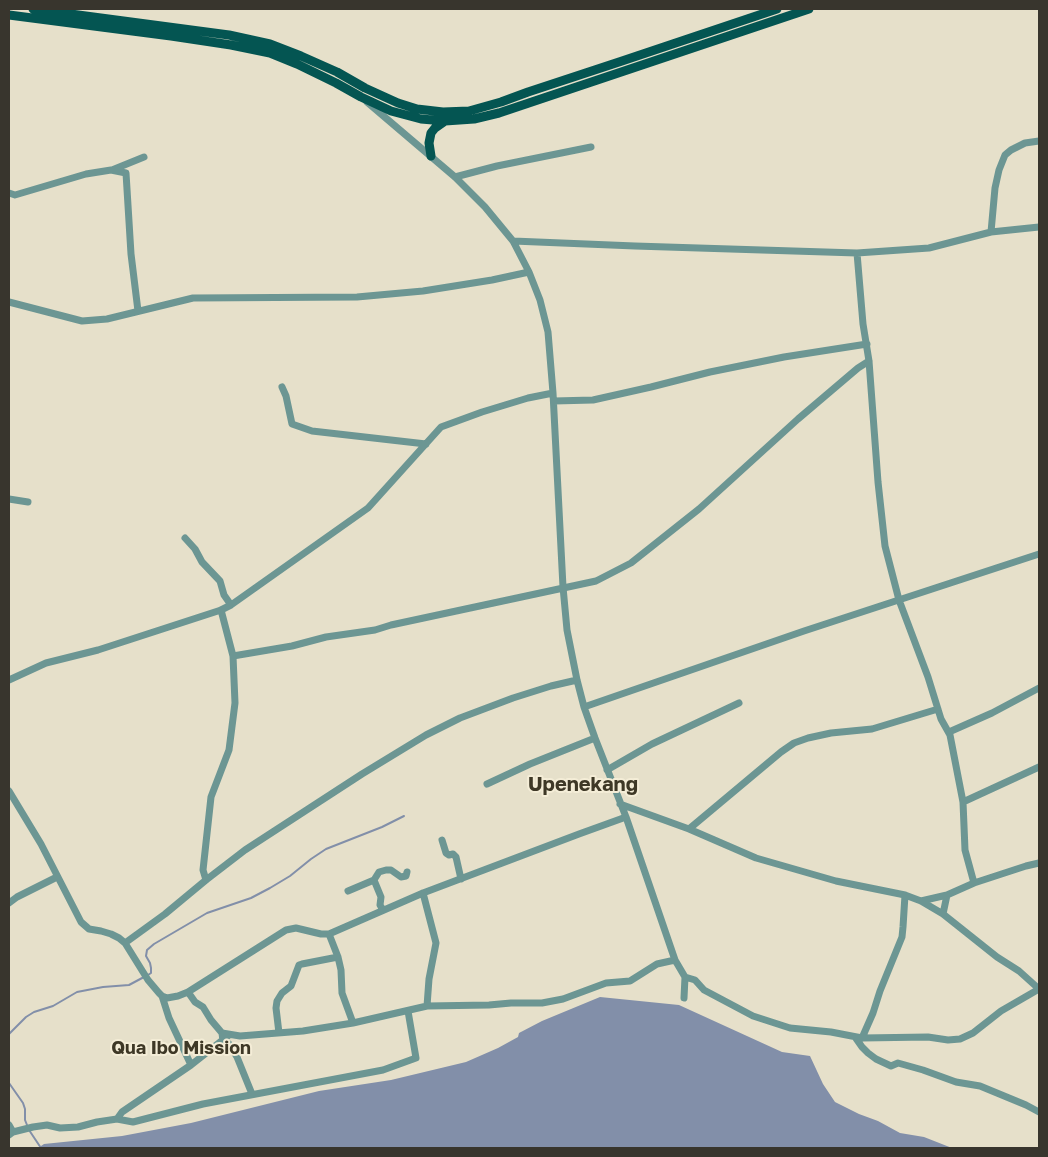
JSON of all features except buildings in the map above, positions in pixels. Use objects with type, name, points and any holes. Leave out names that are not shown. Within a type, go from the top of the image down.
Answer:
[{"type":"main road","points":[[33,9],[229,35],[270,44],[337,72],[365,88],[398,103],[417,109],[443,112],[470,111],[501,102],[777,9]]},
{"type":"main road","points":[[9,15],[171,36],[270,53],[297,64],[391,111],[421,119],[445,121],[474,119],[499,113],[809,9]]},
{"type":"main road","points":[[548,85],[558,93]]},
{"type":"main road","points":[[431,156],[429,144],[431,133],[445,121]]},
{"type":"street","points":[[361,97],[431,156],[485,207],[514,241],[540,300],[548,332],[554,397],[563,587],[567,630],[577,680],[584,707],[626,817],[675,960],[685,977],[684,998]]},
{"type":"street","points":[[992,232],[995,188],[1005,155],[1025,143],[1039,141]]},
{"type":"street","points":[[454,177],[497,166],[591,147]]},
{"type":"street","points":[[9,193],[15,195],[86,174],[111,170],[144,157]]},
{"type":"street","points":[[111,170],[126,173],[131,254],[138,311]]},
{"type":"street","points":[[514,241],[857,253],[929,248],[992,232],[1039,227]]},
{"type":"street","points":[[857,253],[863,324],[869,361],[878,482],[886,546],[899,600],[928,677],[941,719],[949,732],[963,802],[965,850],[974,883]]},
{"type":"street","points":[[9,302],[82,321],[107,319],[193,298],[357,296],[423,291],[529,272]]},
{"type":"street","points":[[9,680],[46,663],[98,650],[221,610],[231,605],[368,508],[441,427],[528,398],[554,397],[593,400],[651,388],[710,372],[784,357],[867,344]]},
{"type":"street","points":[[233,656],[292,646],[326,637],[375,630],[596,581],[631,563],[699,509],[798,419],[858,368],[869,361]]},
{"type":"street","points":[[282,387],[286,396],[292,424],[312,431],[426,444]]},
{"type":"street","points":[[9,499],[28,502]]},
{"type":"street","points":[[186,538],[202,562],[220,581],[224,594],[231,605]]},
{"type":"street","points":[[584,707],[698,667],[1039,554]]},
{"type":"street","points":[[206,880],[203,870],[211,797],[229,750],[235,702],[233,656],[221,610]]},
{"type":"street","points":[[125,943],[246,850],[426,735],[460,718],[513,698],[577,680]]},
{"type":"street","points":[[949,732],[992,713],[1039,688]]},
{"type":"street","points":[[607,770],[652,744],[739,703]]},
{"type":"street","points":[[688,829],[794,743],[823,735],[872,728],[938,708]]},
{"type":"street","points":[[487,784],[530,764],[595,738]]},
{"type":"street","points":[[963,802],[1039,767]]},
{"type":"street","points":[[9,791],[41,844],[81,922],[86,927],[111,934],[125,943],[146,976],[162,996],[168,1018],[191,1065]]},
{"type":"street","points":[[620,804],[688,829],[756,858],[836,881],[905,895],[921,901],[943,914],[997,957],[1019,971],[1039,989],[1001,1011],[973,1034],[960,1039],[948,1040],[928,1036],[858,1037],[790,1028],[753,1016],[704,990],[695,980],[685,977]]},
{"type":"street","points":[[162,996],[172,998],[188,992],[286,930],[296,928],[329,934],[423,893],[626,817]]},
{"type":"street","points":[[442,840],[446,854],[456,856],[461,879]]},
{"type":"street","points":[[921,901],[1039,863]]},
{"type":"street","points":[[348,891],[374,880],[379,872],[391,870],[401,877],[406,876],[407,872]]},
{"type":"street","points":[[9,903],[17,897],[58,877]]},
{"type":"street","points":[[374,880],[381,897],[380,902],[383,910]]},
{"type":"street","points":[[423,893],[436,943],[429,979],[428,1006]]},
{"type":"street","points":[[943,914],[947,894]]},
{"type":"street","points":[[858,1037],[873,1013],[902,937],[905,895]]},
{"type":"street","points":[[329,934],[341,970],[342,993],[353,1023]]},
{"type":"street","points":[[280,1033],[276,1008],[277,1001],[282,992],[292,986],[299,965],[338,957]]},
{"type":"street","points":[[117,1119],[122,1112],[191,1065],[225,1036],[303,1031],[353,1023],[428,1006],[542,1003],[562,999],[606,983],[630,981],[657,964],[675,960]]},
{"type":"street","points":[[188,992],[195,1002],[203,1007],[225,1036],[252,1094]]},
{"type":"street","points":[[9,1125],[11,1134],[47,1125],[60,1128],[78,1127],[117,1119],[133,1122],[203,1104],[383,1070],[416,1058],[408,1011]]},
{"type":"street","points":[[858,1037],[862,1047],[868,1053],[890,1066],[898,1063],[956,1082],[980,1086],[1039,1112]]},
{"type":"water","points":[[600,997],[679,1005],[782,1052],[810,1056],[823,1084],[835,1102],[900,1133],[924,1137],[952,1148],[38,1148],[44,1144],[122,1136],[191,1123],[319,1091],[391,1080],[466,1062],[498,1048],[518,1037],[519,1033],[542,1021]]},
{"type":"waterway","points":[[148,975],[151,973],[151,968],[146,956],[147,950],[154,944],[207,913],[251,898],[270,888],[290,876],[326,849],[382,827],[404,816]]},
{"type":"waterway","points":[[9,1034],[26,1017],[34,1012],[53,1006],[77,992],[129,985],[144,977]]},
{"type":"waterway","points":[[9,1083],[23,1103],[27,1125]]},
{"type":"waterway","points":[[29,1130],[41,1148]]},
{"type":"district","name":"Upenekang","points":[[583,785]]},
{"type":"district","name":"Qua Ibo Mission","points":[[181,1048]]}]
